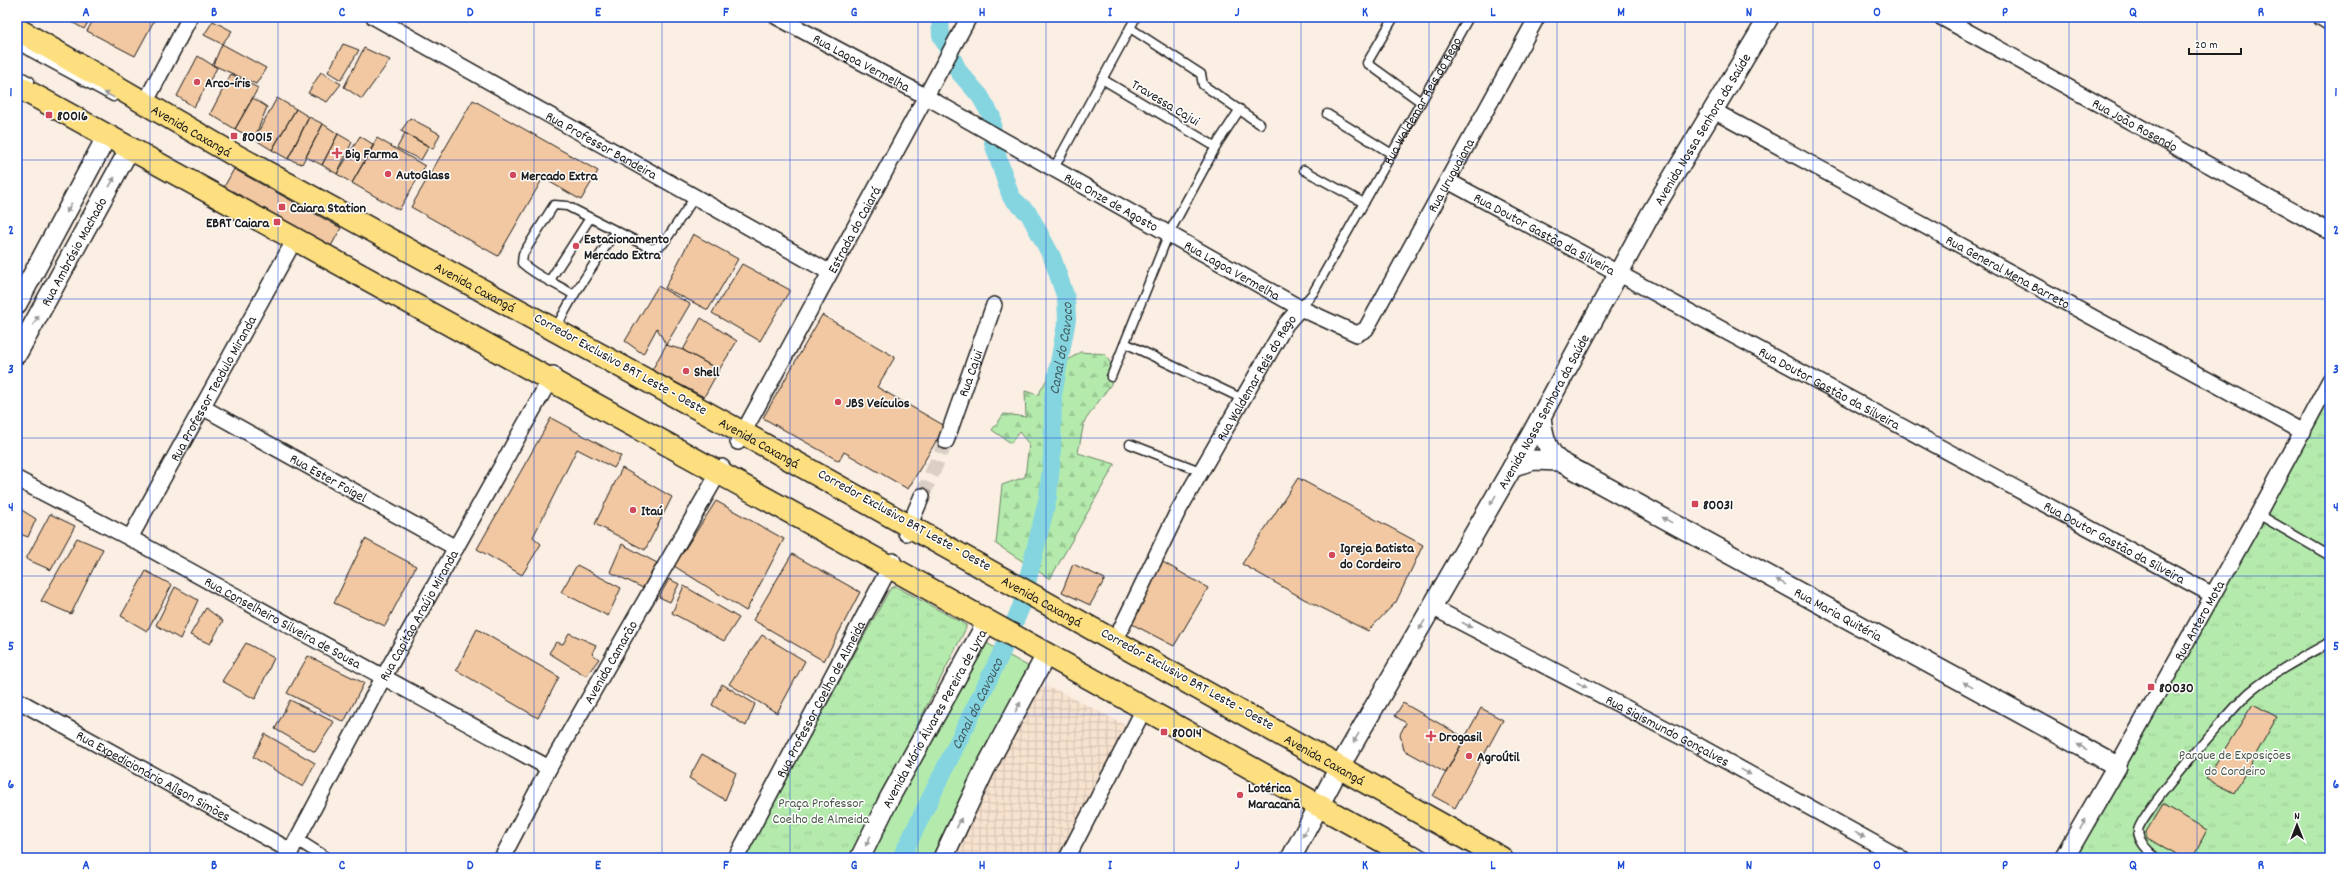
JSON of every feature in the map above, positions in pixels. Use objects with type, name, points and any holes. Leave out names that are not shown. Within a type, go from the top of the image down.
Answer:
[{"type":"main road","name":"Avenida Caxangá","points":[[17,30],[739,440],[906,532],[1003,583],[1068,614],[1337,772],[1501,858]]},
{"type":"main road","points":[[27,86],[107,136],[892,564],[1144,709],[1321,803],[1413,858]]},
{"type":"street","points":[[145,103],[190,17]]},
{"type":"street","name":"Rua Professor Bandeira","points":[[374,17],[829,272]]},
{"type":"street","name":"Rua Lagoa Vermelha","points":[[777,17],[925,96],[1054,168]]},
{"type":"street","name":"Estrada do Caiará","points":[[739,440],[969,17]]},
{"type":"street","name":"Rua Uruguaiana","points":[[1363,332],[1448,181],[1537,17]]},
{"type":"street","name":"Avenida Nossa Senhora da Saúde","points":[[1291,858],[1337,772],[1513,466],[1650,215],[1714,111],[1769,17]]},
{"type":"street","name":"Rua João Rosendo","points":[[1941,17],[2330,232]]},
{"type":"street","points":[[2320,17],[2330,23]]},
{"type":"street","name":"Rua General Mena Barreto","points":[[1714,111],[2303,432]]},
{"type":"street","name":"Rua Ambrósio Machado","points":[[17,304],[107,136]]},
{"type":"street","name":"Rua Ambrósio Machado","points":[[17,354],[130,148]]},
{"type":"street","name":"Rua Onze de Agosto","points":[[1054,168],[1169,233]]},
{"type":"street","name":"Rua Doutor Gastão da Silveira","points":[[1448,181],[2211,594]]},
{"type":"street","name":"Rua Lagoa Vermelha","points":[[1169,233],[1300,308],[1357,334],[1363,332]]},
{"type":"street","name":"Rua Professor Teodulo Miranda","points":[[130,538],[296,239]]},
{"type":"street","name":"Rua Cajui","points":[[946,441],[994,305]]},
{"type":"street","name":"Rua Waldemar Reis do Rego","points":[[1115,641],[1200,471],[1286,324],[1300,308]]},
{"type":"street","name":"Rua Capitão Araújo Miranda","points":[[292,849],[383,678],[551,377]]},
{"type":"street","name":"Rua Antero Mota","points":[[2064,858],[2117,766],[2211,594],[2258,514],[2330,380]]},
{"type":"street","name":"Rua Ester Foigel","points":[[202,407],[456,548]]},
{"type":"street","name":"Rua Maria Quitéria","points":[[1540,417],[1545,440],[1551,453],[1559,461],[2117,766]]},
{"type":"street","name":"Rua Maria Quitéria","points":[[1513,466],[1534,460],[1559,461]]},
{"type":"street","name":"Avenida Camarão","points":[[502,858],[549,768],[720,470]]},
{"type":"street","name":"Rua Conselheiro Silveira de Sousa","points":[[17,479],[130,538],[549,768]]},
{"type":"street","points":[[906,532],[922,496]]},
{"type":"street","name":"Rua Professor Coelho de Almeida","points":[[736,858],[892,564]]},
{"type":"street","name":"Rua Sigismundo Gonçalves","points":[[1432,607],[1699,746],[1901,858]]},
{"type":"street","name":"Avenida Mário Álvares Pereira de Lyra","points":[[860,858],[890,797],[990,620]]},
{"type":"street","points":[[943,858],[985,769],[1045,651]]},
{"type":"street","name":"Rua Expedicionário Aílson Simões","points":[[17,700],[292,849]]},
{"type":"street","points":[[1067,858],[1144,709]]},
{"type":"street","points":[[292,849],[326,858]]},
{"type":"lane","points":[[1054,168],[1136,17]]},
{"type":"lane","points":[[1394,17],[1367,63],[1421,102]]},
{"type":"lane","name":"Rua Waldemar Reis do Rego","points":[[1300,308],[1313,293],[1469,17]]},
{"type":"lane","points":[[1130,28],[1201,74],[1203,85],[1260,124]]},
{"type":"lane","points":[[17,45],[120,101]]},
{"type":"lane","points":[[17,74],[27,86]]},
{"type":"lane","name":"Travessa Cajui","points":[[1102,79],[1216,147]]},
{"type":"lane","points":[[78,109],[193,176],[551,377]]},
{"type":"lane","points":[[1111,377],[1169,233],[1216,147],[1240,109]]},
{"type":"lane","points":[[1327,114],[1392,154]]},
{"type":"lane","points":[[175,131],[448,282]]},
{"type":"lane","points":[[1304,170],[1364,203]]},
{"type":"lane","points":[[574,295],[550,280],[534,274],[522,263],[523,254],[554,205],[567,206],[615,232],[652,249],[663,244],[695,197]]},
{"type":"lane","points":[[550,280],[590,218]]},
{"type":"lane","points":[[553,334],[574,295],[615,232]]},
{"type":"lane","points":[[1125,343],[1243,399]]},
{"type":"lane","points":[[1130,444],[1200,471]]},
{"type":"lane","points":[[2258,514],[2330,556]]},
{"type":"lane","name":"Corredor Exclusivo BRT Leste - Oeste","points":[[926,546],[1003,583],[1043,611]]},
{"type":"lane","points":[[2156,858],[2145,847],[2139,837],[2138,829],[2144,818],[2173,779],[2249,692],[2279,670],[2330,642]]},
{"type":"lane","points":[[1045,651],[1321,803],[1428,858]]},
{"type":"lane","name":"Corredor Exclusivo BRT Leste - Oeste","points":[[1179,688],[1337,772],[1485,858]]},
{"type":"shaded area","points":[[1046,687],[1059,691],[1127,726],[1061,858],[954,858],[1036,690]]},
{"type":"green space","points":[[1080,352],[1105,354],[1115,371],[1111,384],[1084,422],[1078,453],[1115,464],[1050,579],[996,544],[1002,485],[1025,477],[1029,444],[1019,432],[1011,443],[992,430],[1004,414],[1026,417],[1025,391],[1038,395],[1051,372]]},
{"type":"green space","name":"Parque de Exposições do Cordeiro","points":[[2330,395],[2330,858],[2071,858]]},
{"type":"green space","name":"Praça Professor Coelho de Almeida","points":[[895,586],[966,625],[966,628],[850,858],[743,858],[890,589]]},
{"type":"green space","points":[[981,640],[1033,669],[938,858],[864,858]]},
{"type":"building","points":[[63,17],[91,17],[84,29]]},
{"type":"building","points":[[95,17],[156,17],[135,56],[87,31]]},
{"type":"building","points":[[213,21],[232,31],[222,44],[204,35]]},
{"type":"building","points":[[222,44],[266,68],[256,84],[213,65]]},
{"type":"building","points":[[343,44],[359,50],[341,80],[328,72]]},
{"type":"building","points":[[364,48],[390,60],[362,99],[344,87]]},
{"type":"building","name":"Arco-íris","points":[[198,56],[217,68],[194,107],[177,96]]},
{"type":"building","points":[[321,72],[341,84],[327,102],[308,93]]},
{"type":"building","points":[[231,74],[258,88],[235,129],[210,114]]},
{"type":"building","points":[[253,98],[267,107],[254,139],[235,129]]},
{"type":"building","points":[[277,98],[296,109],[272,150],[254,139]]},
{"type":"building","name":"Mercado Extra","points":[[473,100],[598,171],[581,200],[543,178],[498,256],[411,207]]},
{"type":"building","points":[[296,109],[309,117],[288,159],[272,150]]},
{"type":"building","points":[[309,117],[323,124],[302,164],[288,159]]},
{"type":"building","points":[[410,118],[440,134],[433,149],[401,131]]},
{"type":"building","points":[[323,124],[338,134],[322,165],[306,157]]},
{"type":"building","points":[[405,133],[429,146],[421,160],[397,148]]},
{"type":"building","name":"Big Farma","points":[[338,134],[352,142],[337,174],[322,165]]},
{"type":"building","points":[[360,136],[374,145],[352,183],[337,174]]},
{"type":"building","name":"AutoGlass","points":[[377,138],[425,166],[399,210],[352,183]]},
{"type":"building","name":"Caiara Station","points":[[234,169],[341,228],[331,246],[224,187]]},
{"type":"building","points":[[693,234],[738,259],[708,310],[665,288]]},
{"type":"building","points":[[742,264],[790,290],[760,341],[712,313]]},
{"type":"building","points":[[658,286],[690,304],[666,345],[657,328],[643,354],[625,341]]},
{"type":"building","name":"JBS Veículos","points":[[822,315],[895,357],[877,387],[945,426],[908,489],[844,452],[839,461],[763,418]]},
{"type":"building","points":[[701,318],[737,341],[719,370],[683,350]]},
{"type":"building","name":"Shell","points":[[666,345],[683,350],[719,370],[704,397],[652,370]]},
{"type":"building","points":[[551,418],[621,456],[614,468],[577,449],[533,537],[541,544],[522,575],[477,549]]},
{"type":"building","name":"Itaú","points":[[622,468],[672,497],[645,550],[595,524]]},
{"type":"building","name":"Igreja Batista do Cordeiro","points":[[1298,478],[1423,545],[1396,602],[1368,631],[1304,599],[1242,564]]},
{"type":"building","points":[[716,501],[784,539],[746,611],[674,566]]},
{"type":"building","points":[[17,507],[36,519],[28,537],[20,534],[17,538]]},
{"type":"building","points":[[50,514],[75,526],[51,570],[26,559]]},
{"type":"building","points":[[77,538],[103,549],[71,614],[41,601]]},
{"type":"building","points":[[365,539],[416,566],[385,626],[334,603]]},
{"type":"building","points":[[622,544],[657,563],[643,588],[610,572]]},
{"type":"building","points":[[17,550],[21,553],[17,560]]},
{"type":"building","points":[[792,554],[860,592],[824,661],[753,620]]},
{"type":"building","points":[[1161,561],[1208,588],[1174,646],[1130,623]]},
{"type":"building","points":[[1073,564],[1105,579],[1090,605],[1062,592]]},
{"type":"building","points":[[577,565],[621,588],[608,616],[561,592]]},
{"type":"building","points":[[146,571],[172,585],[147,631],[121,616]]},
{"type":"building","points":[[669,579],[679,584],[670,602],[659,597]]},
{"type":"building","points":[[684,586],[739,618],[724,641],[672,613]]},
{"type":"building","points":[[175,587],[198,600],[180,639],[156,625]]},
{"type":"building","points":[[206,608],[223,621],[210,644],[190,635]]},
{"type":"building","points":[[477,629],[559,677],[538,718],[456,670]]},
{"type":"building","points":[[569,633],[596,645],[592,654],[599,659],[586,676],[549,653],[556,642],[563,644]]},
{"type":"building","points":[[762,635],[805,661],[777,713],[729,684]]},
{"type":"building","points":[[246,643],[274,658],[255,699],[222,681]]},
{"type":"building","points":[[308,656],[364,683],[344,722],[287,693]]},
{"type":"building","points":[[722,684],[755,704],[746,726],[712,705]]},
{"type":"building","points":[[290,700],[334,722],[315,752],[275,729]]},
{"type":"building","name":"Drogasil","points":[[1403,703],[1465,738],[1446,773],[1404,750],[1400,734],[1406,723],[1395,716]]},
{"type":"building","points":[[2253,704],[2277,717],[2234,793],[2206,779]]},
{"type":"building","name":"AgroÚtil","points":[[1481,708],[1503,720],[1455,808],[1433,796]]},
{"type":"building","points":[[265,734],[315,763],[303,787],[253,757]]},
{"type":"building","points":[[702,754],[736,773],[725,800],[689,778]]},
{"type":"building","points":[[2163,804],[2207,830],[2192,858],[2184,858],[2147,838],[2146,832]]},
{"type":"waterway","name":"Canal do Cavoco","points":[[901,858],[1000,656],[1021,607],[1048,497],[1052,455],[1053,395],[1067,319],[1066,298],[1052,257],[1029,214],[1011,197],[993,143],[992,117],[980,96],[959,72],[941,35],[940,17]]},
{"type":"tunnel","points":[[922,496],[946,441]]},
{"type":"place","name":"Arco-íris","points":[[197,82]]},
{"type":"place","name":"80016","points":[[49,115]]},
{"type":"place","name":"80015","points":[[234,136]]},
{"type":"place","name":"Big Farma","points":[[337,153]]},
{"type":"place","name":"AutoGlass","points":[[388,174]]},
{"type":"place","name":"Mercado Extra","points":[[513,175]]},
{"type":"place","name":"Caiara Station","points":[[282,207]]},
{"type":"place","name":"EBRT Caiara","points":[[277,222]]},
{"type":"place","name":"Estacionamento Mercado Extra","points":[[576,246]]},
{"type":"place","name":"Shell","points":[[686,371]]},
{"type":"place","name":"JBS Veículos","points":[[838,402]]},
{"type":"place","name":"80031","points":[[1695,504]]},
{"type":"place","name":"Itaú","points":[[633,510]]},
{"type":"place","name":"Igreja Batista do Cordeiro","points":[[1332,555]]},
{"type":"place","name":"80030","points":[[2151,687]]},
{"type":"place","name":"80014","points":[[1164,732]]},
{"type":"place","name":"Drogasil","points":[[1431,736]]},
{"type":"place","name":"AgroÚtil","points":[[1469,756]]},
{"type":"place","name":"Lotérica Maracanã","points":[[1240,795]]},
{"type":"water label","name":"Canal do Cavouco","points":[[976,704]]}]
